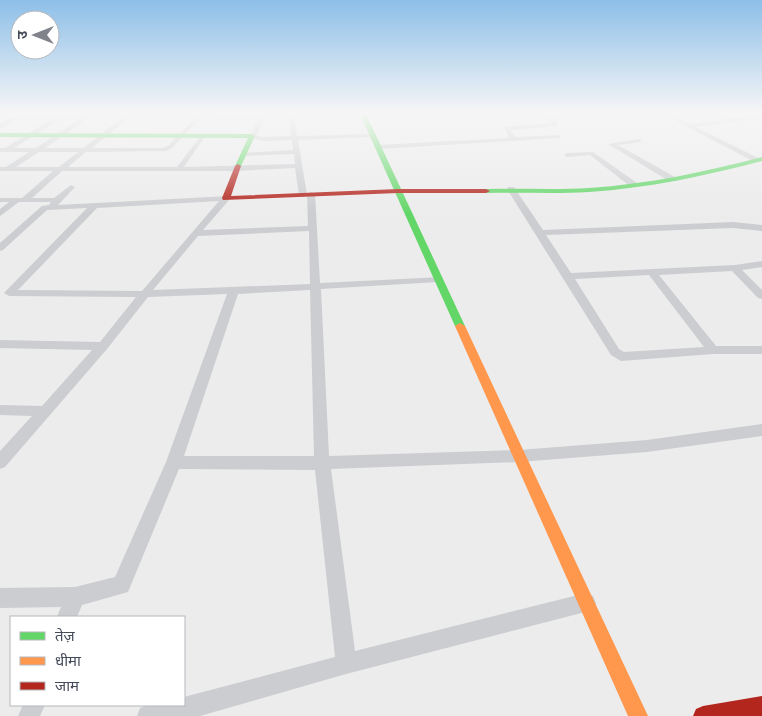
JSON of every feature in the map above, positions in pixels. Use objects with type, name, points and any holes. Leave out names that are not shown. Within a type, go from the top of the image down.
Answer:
[{"type":"street","points":[[0,174],[4,169],[40,147]]},
{"type":"street","points":[[0,214],[21,200],[87,147]]},
{"type":"street","points":[[2,151],[164,150],[169,147]]},
{"type":"street","points":[[179,169],[194,147]]},
{"type":"street","points":[[0,462],[103,346],[144,294],[226,198],[246,147]]},
{"type":"street","points":[[296,147],[307,194],[312,228],[316,286],[322,463],[346,664]]},
{"type":"street","points":[[378,147],[638,716]]},
{"type":"street","points":[[617,147],[672,179]]},
{"type":"street","points":[[730,147],[758,162]]},
{"type":"street","points":[[242,155],[296,152]]},
{"type":"street","points":[[567,155],[591,153],[634,185]]},
{"type":"street","points":[[0,200],[21,200],[93,207],[307,194],[511,189],[588,190],[672,179],[758,162]]},
{"type":"street","points":[[4,169],[237,169],[299,166]]},
{"type":"street","points":[[0,248],[45,208],[54,204],[71,187]]},
{"type":"street","points":[[511,189],[552,254],[570,276],[615,352],[621,357],[713,350],[762,350]]},
{"type":"street","points":[[0,301],[93,207]]},
{"type":"street","points":[[540,233],[733,225],[762,228]]},
{"type":"street","points":[[196,233],[312,228]]},
{"type":"street","points":[[570,276],[735,268],[762,264]]},
{"type":"street","points":[[735,268],[762,296]]},
{"type":"street","points":[[652,272],[713,350]]},
{"type":"street","points":[[9,293],[144,294],[438,279]]},
{"type":"street","points":[[0,598],[75,597],[121,585],[174,462],[234,290]]},
{"type":"street","points":[[0,344],[103,346]]},
{"type":"street","points":[[0,410],[45,411]]},
{"type":"street","points":[[174,462],[322,463],[519,456],[647,446],[762,430]]},
{"type":"street","points":[[67,616],[75,597]]},
{"type":"street","points":[[148,716],[196,706],[346,664],[586,603]]},
{"type":"street","points":[[703,716],[762,706]]},
{"type":"traffic: fast","points":[[238,166],[247,147]]},
{"type":"traffic: fast","points":[[378,147],[460,326]]},
{"type":"traffic: fast","points":[[486,191],[576,191],[633,186],[698,175],[762,159]]},
{"type":"traffic: slow","points":[[460,326],[638,716]]},
{"type":"traffic: jam","points":[[238,166],[226,198],[398,191],[486,191]]},
{"type":"traffic: jam","points":[[703,716],[762,706]]}]
